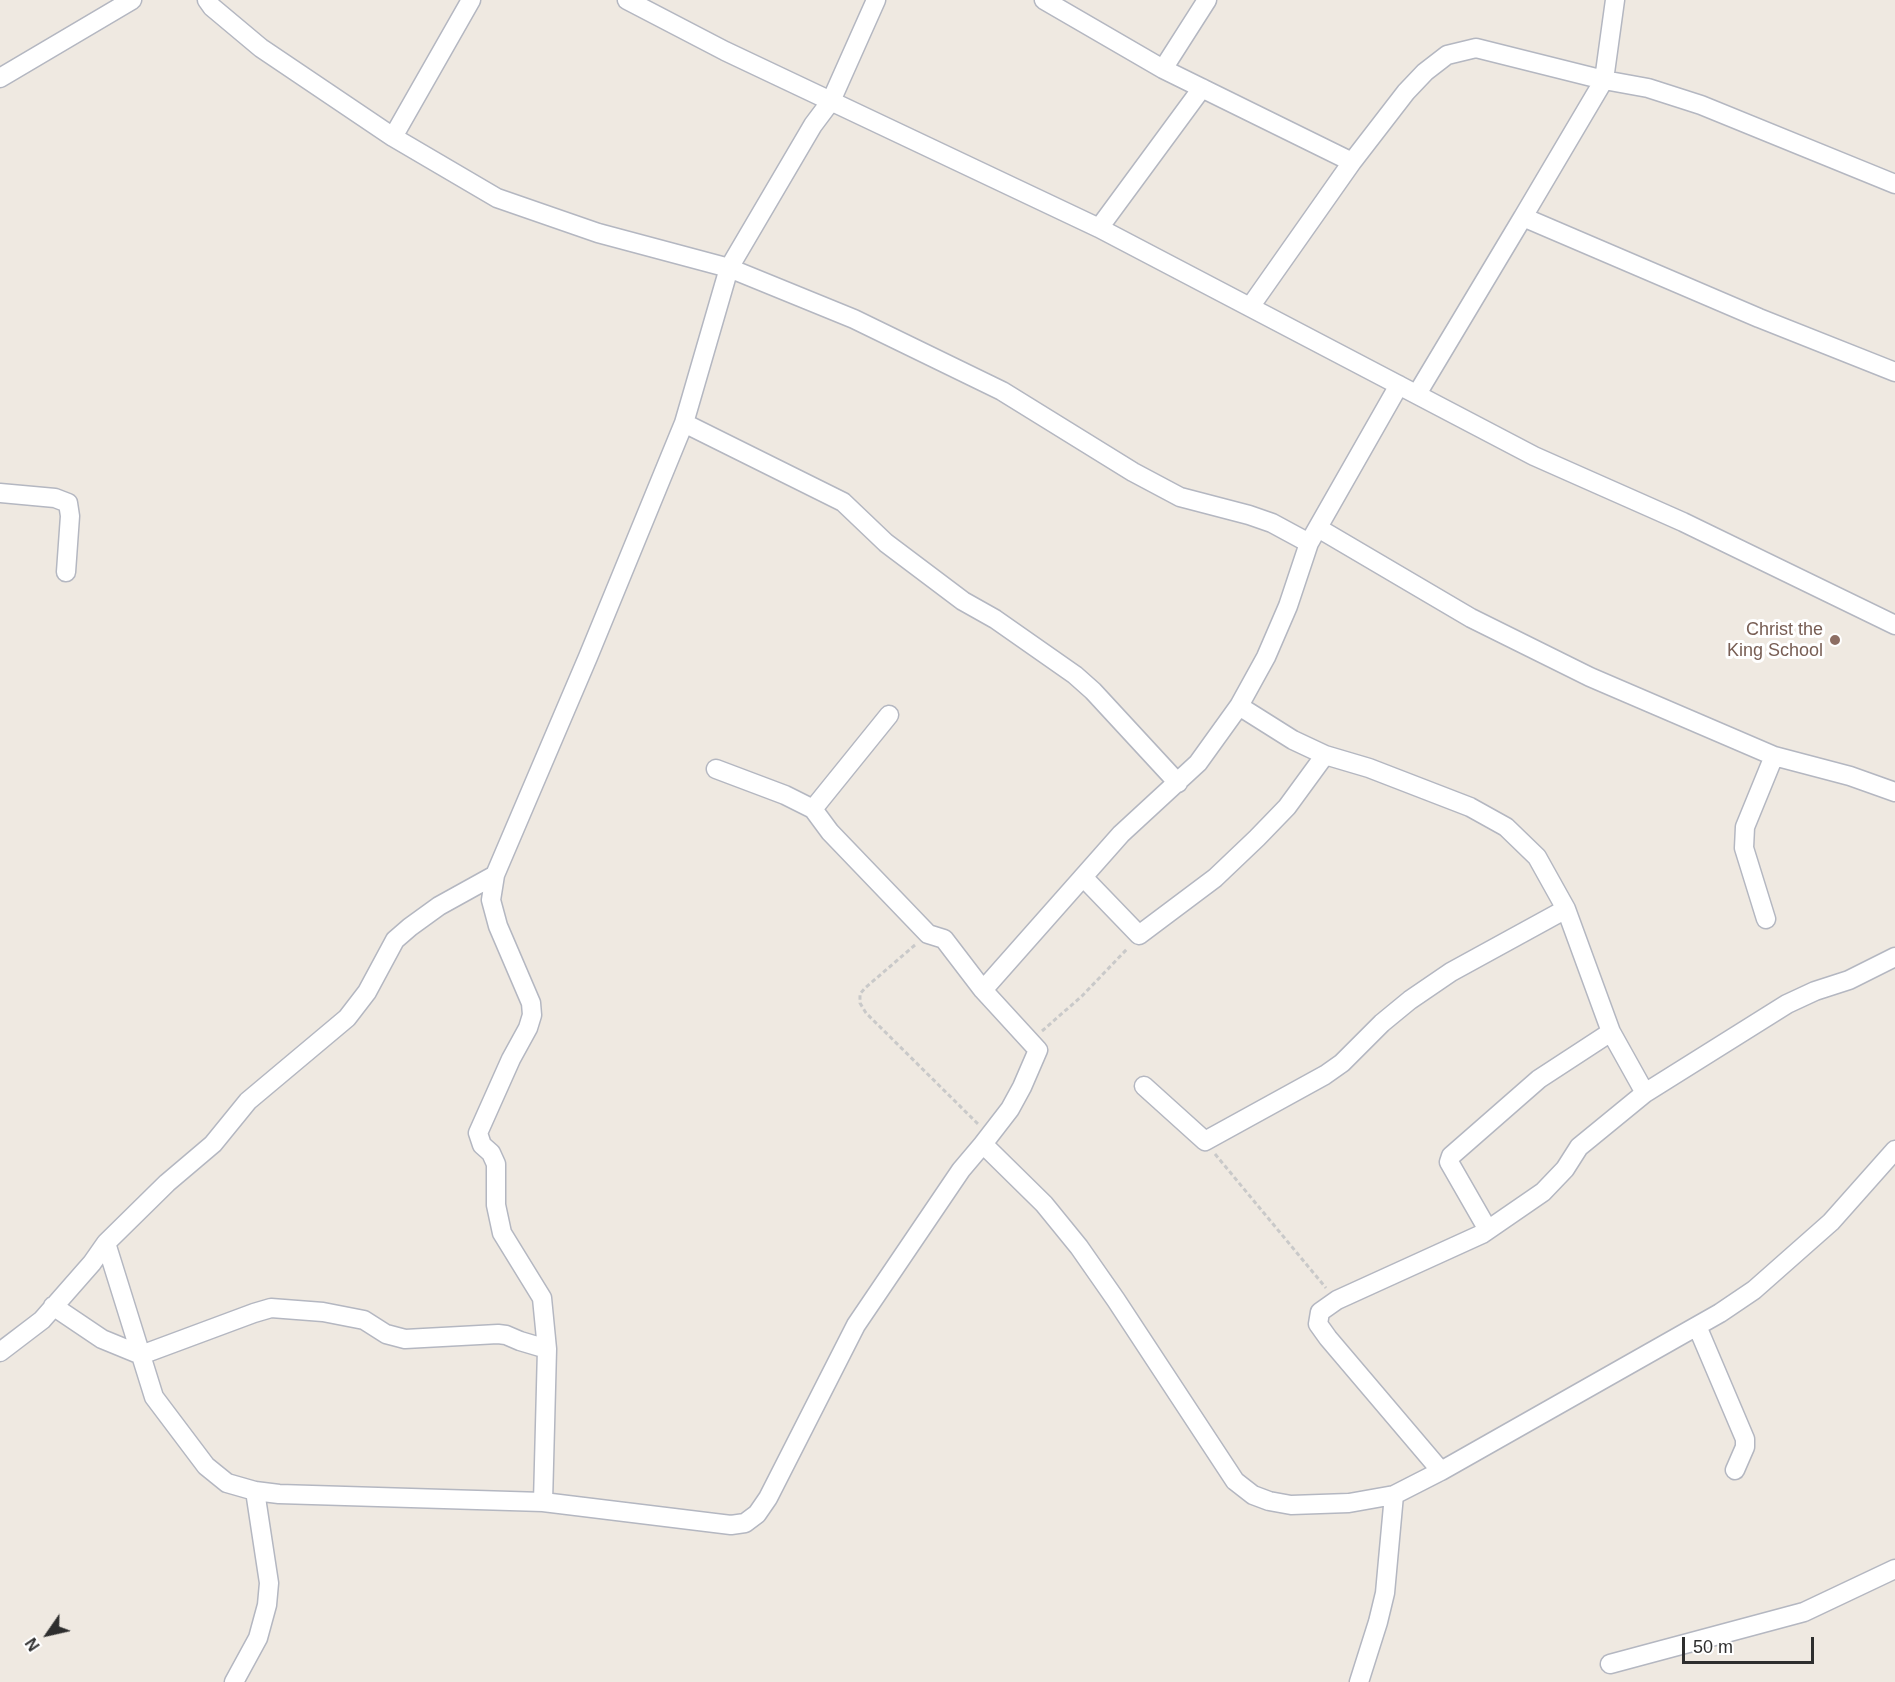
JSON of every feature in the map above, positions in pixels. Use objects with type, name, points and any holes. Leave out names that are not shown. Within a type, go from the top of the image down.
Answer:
[{"type":"street","points":[[0,78],[132,0]]},
{"type":"street","points":[[207,0],[212,8],[261,48],[393,138],[497,198],[598,233],[729,268],[854,319],[1002,391],[1133,472],[1179,497],[1314,535],[1471,618],[1570,667],[1715,733],[1774,756],[1850,776],[1895,792]]},
{"type":"street","points":[[393,138],[471,0]]},
{"type":"street","points":[[627,0],[725,51],[1099,228],[1534,456],[1683,522],[1895,625]]},
{"type":"street","points":[[543,1503],[547,1349],[542,1298],[502,1233],[496,1205],[496,1164],[491,1153],[482,1145],[478,1133],[532,1015],[531,1003],[498,926],[491,900],[495,875],[684,423],[729,268],[813,126],[831,101],[876,0]]},
{"type":"street","points":[[1044,0],[1163,69],[1352,162]]},
{"type":"street","points":[[1163,69],[1207,0]]},
{"type":"street","points":[[1417,394],[1604,80],[1613,1]]},
{"type":"street","points":[[1250,307],[1352,162],[1406,92],[1425,72],[1447,55],[1476,48],[1604,80],[1648,88],[1701,105],[1895,184]]},
{"type":"street","points":[[1099,228],[1202,88]]},
{"type":"street","points":[[1523,217],[1759,318],[1895,372]]},
{"type":"street","points":[[983,990],[1121,834],[1198,763],[1239,706],[1266,657],[1288,606],[1314,535],[1399,385]]},
{"type":"street","points":[[684,423],[843,502],[886,543],[963,601],[995,619],[1075,675],[1093,691],[1178,783]]},
{"type":"street","points":[[0,493],[55,498],[68,503],[70,516],[66,572]]},
{"type":"street","points":[[1239,706],[1283,735],[1325,755],[1370,768],[1470,807],[1506,827],[1537,857],[1566,909],[1611,1032],[1645,1093]]},
{"type":"street","points":[[813,809],[889,716]]},
{"type":"street","points":[[1084,878],[1139,935],[1215,878],[1257,838],[1287,807],[1325,755]]},
{"type":"street","points":[[1766,919],[1744,848],[1745,827],[1774,756]]},
{"type":"street","points":[[106,1243],[154,1397],[206,1466],[227,1483],[255,1491],[290,1494],[543,1503],[731,1525],[745,1523],[757,1514],[768,1498],[856,1325],[961,1170],[1010,1109],[1038,1050],[983,990],[944,939],[928,934],[830,832],[813,809],[785,795],[716,769]]},
{"type":"street","points":[[0,1352],[42,1320],[92,1263],[106,1243],[166,1183],[213,1144],[248,1101],[347,1018],[367,992],[395,940],[439,906],[495,875]]},
{"type":"street","points":[[1144,1086],[1205,1141],[1325,1075],[1342,1063],[1382,1023],[1410,1000],[1451,972],[1566,909]]},
{"type":"street","points":[[1442,1471],[1318,1324],[1320,1312],[1337,1300],[1488,1230],[1543,1192],[1565,1169],[1579,1147],[1645,1093],[1786,1004],[1815,991],[1849,980],[1895,957]]},
{"type":"street","points":[[1488,1230],[1449,1162],[1451,1156],[1539,1079],[1611,1032]]},
{"type":"street","points":[[986,1140],[1079,1247],[1235,1481],[1253,1495],[1291,1505],[1349,1503],[1394,1495],[1442,1471],[1697,1326],[1754,1290],[1831,1222],[1895,1150]]},
{"type":"street","points":[[53,1306],[102,1339],[141,1355],[271,1308],[323,1312],[364,1320],[386,1334],[405,1339],[506,1335],[547,1349]]},
{"type":"street","points":[[1697,1326],[1745,1439],[1735,1470]]},
{"type":"street","points":[[234,1682],[258,1638],[267,1605],[268,1583],[255,1491]]},
{"type":"street","points":[[1359,1682],[1378,1622],[1384,1593],[1394,1495]]},
{"type":"street","points":[[1610,1664],[1804,1612],[1895,1569]]},
{"type":"path","points":[[928,934],[865,988],[860,994],[860,1003],[866,1013],[986,1140]]},
{"type":"path","points":[[1038,1050],[1041,1032],[1044,1028],[1082,996],[1139,935]]},
{"type":"path","points":[[1205,1141],[1337,1300]]},
{"type":"place","name":"Christ the King School","points":[[1835,640]]}]
